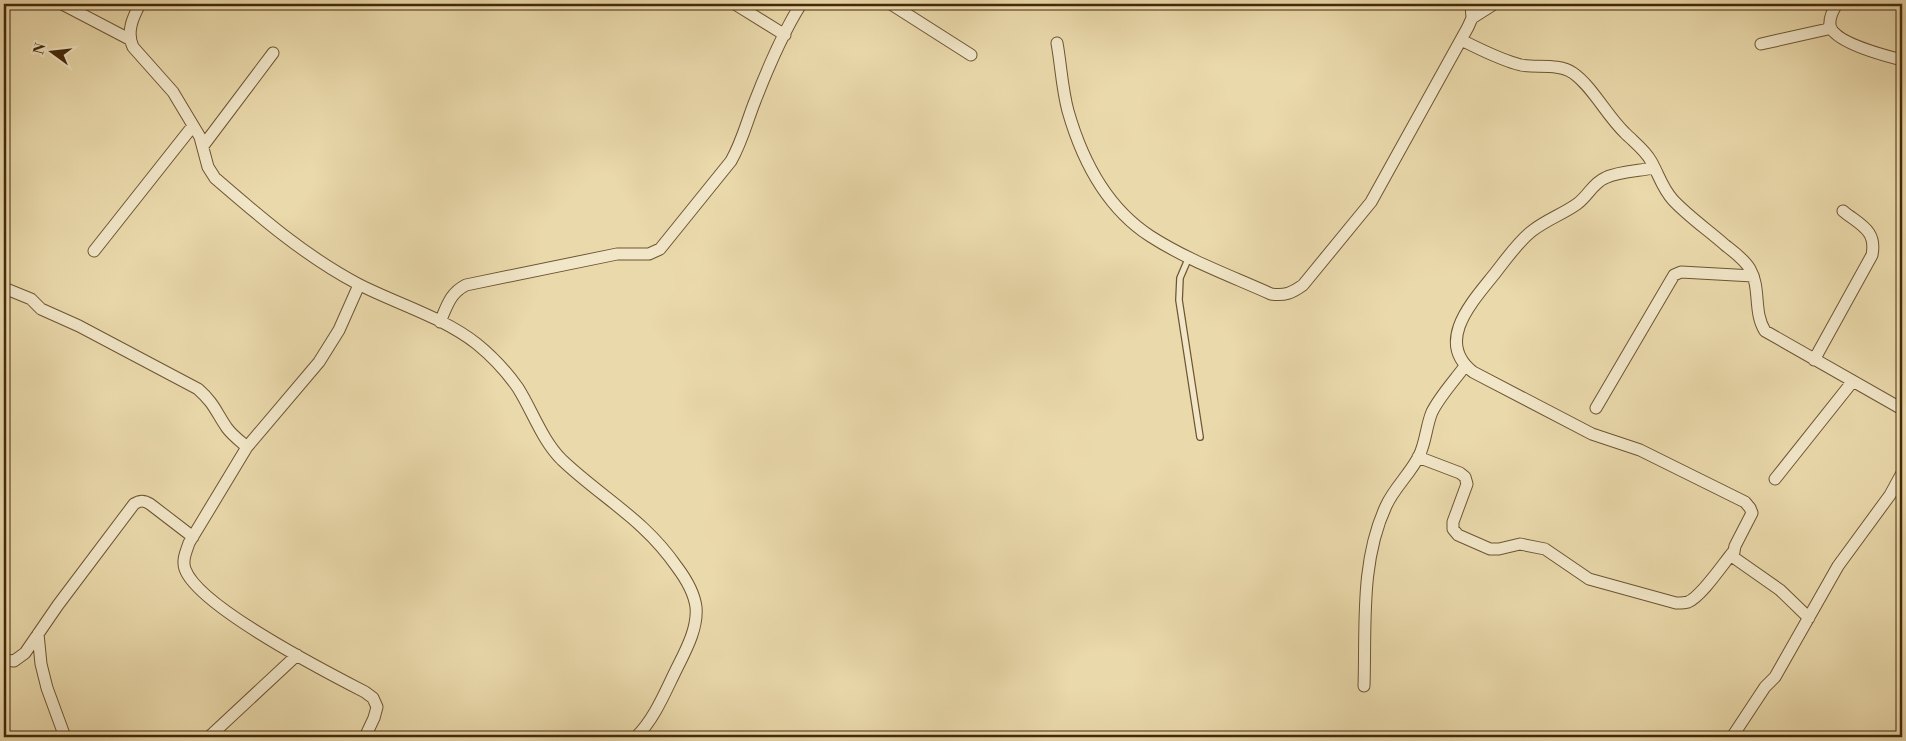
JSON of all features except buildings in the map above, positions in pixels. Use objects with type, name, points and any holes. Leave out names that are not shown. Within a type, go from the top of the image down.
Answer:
[{"type":"street","points":[[62,4],[129,39]]},
{"type":"street","points":[[140,4],[130,29],[129,39],[132,47],[173,92],[203,146],[208,167],[215,178],[319,262],[359,284],[440,322],[474,342],[499,362],[518,389],[554,452],[636,520],[663,546],[693,592],[696,609],[694,627],[687,648],[649,722],[636,737]]},
{"type":"street","points":[[735,4],[785,35]]},
{"type":"street","points":[[440,322],[449,299],[456,290],[466,285],[618,254],[649,254],[660,250],[731,162],[738,150],[755,101],[801,4]]},
{"type":"street","points":[[891,4],[971,55]]},
{"type":"street","points":[[1057,43],[1068,109],[1076,135],[1092,172],[1108,197],[1129,219],[1169,248],[1271,294],[1282,296],[1293,292],[1303,285],[1371,202],[1461,40],[1472,18],[1471,4]]},
{"type":"street","points":[[1472,18],[1494,4]]},
{"type":"street","points":[[1837,4],[1831,14],[1830,24],[1833,32],[1847,41],[1879,54],[1902,60]]},
{"type":"street","points":[[1761,44],[1828,28],[1830,24]]},
{"type":"street","points":[[1461,40],[1520,65],[1558,68],[1572,72],[1583,82],[1623,132],[1645,152],[1663,188],[1682,210],[1740,257],[1749,267],[1753,276],[1758,313],[1765,331],[1902,408]]},
{"type":"street","points":[[203,146],[273,53]]},
{"type":"street","points":[[94,252],[192,127]]},
{"type":"street","points":[[1418,457],[1460,472],[1465,477],[1467,484],[1453,522],[1453,529],[1458,535],[1490,548],[1499,549],[1520,544],[1545,549],[1589,578],[1676,603],[1687,603],[1698,595],[1733,552],[1752,513],[1745,502],[1640,450],[1592,434],[1473,372],[1460,359],[1456,341],[1462,317],[1471,303],[1517,245],[1531,232],[1582,201],[1596,184],[1604,178],[1654,168]]},
{"type":"street","points":[[1814,360],[1872,254],[1874,244],[1872,237],[1866,229],[1843,211]]},
{"type":"street","points":[[1596,408],[1674,275],[1681,272],[1753,276]]},
{"type":"street","points":[[359,284],[339,330],[319,362],[247,448],[192,536],[184,559],[186,570],[198,588],[256,630],[373,698],[378,707],[365,737]]},
{"type":"street","points":[[4,288],[31,299],[41,310],[79,326],[198,389],[209,398],[227,428],[247,448]]},
{"type":"street","points":[[1364,686],[1368,575],[1370,552],[1376,530],[1386,504],[1418,457],[1432,413],[1465,366]]},
{"type":"street","points":[[1775,480],[1853,381]]},
{"type":"street","points":[[1732,737],[1765,687],[1775,677],[1838,566],[1890,495],[1902,473]]},
{"type":"street","points":[[4,660],[14,661],[25,653],[134,504],[139,500],[144,500],[150,504],[192,536]]},
{"type":"street","points":[[1733,552],[1733,557],[1737,561],[1780,590],[1809,618]]},
{"type":"street","points":[[38,634],[41,664],[47,688],[66,737]]},
{"type":"street","points":[[209,737],[297,655]]},
{"type":"lane","points":[[1189,257],[1180,278],[1179,300],[1200,437]]}]
